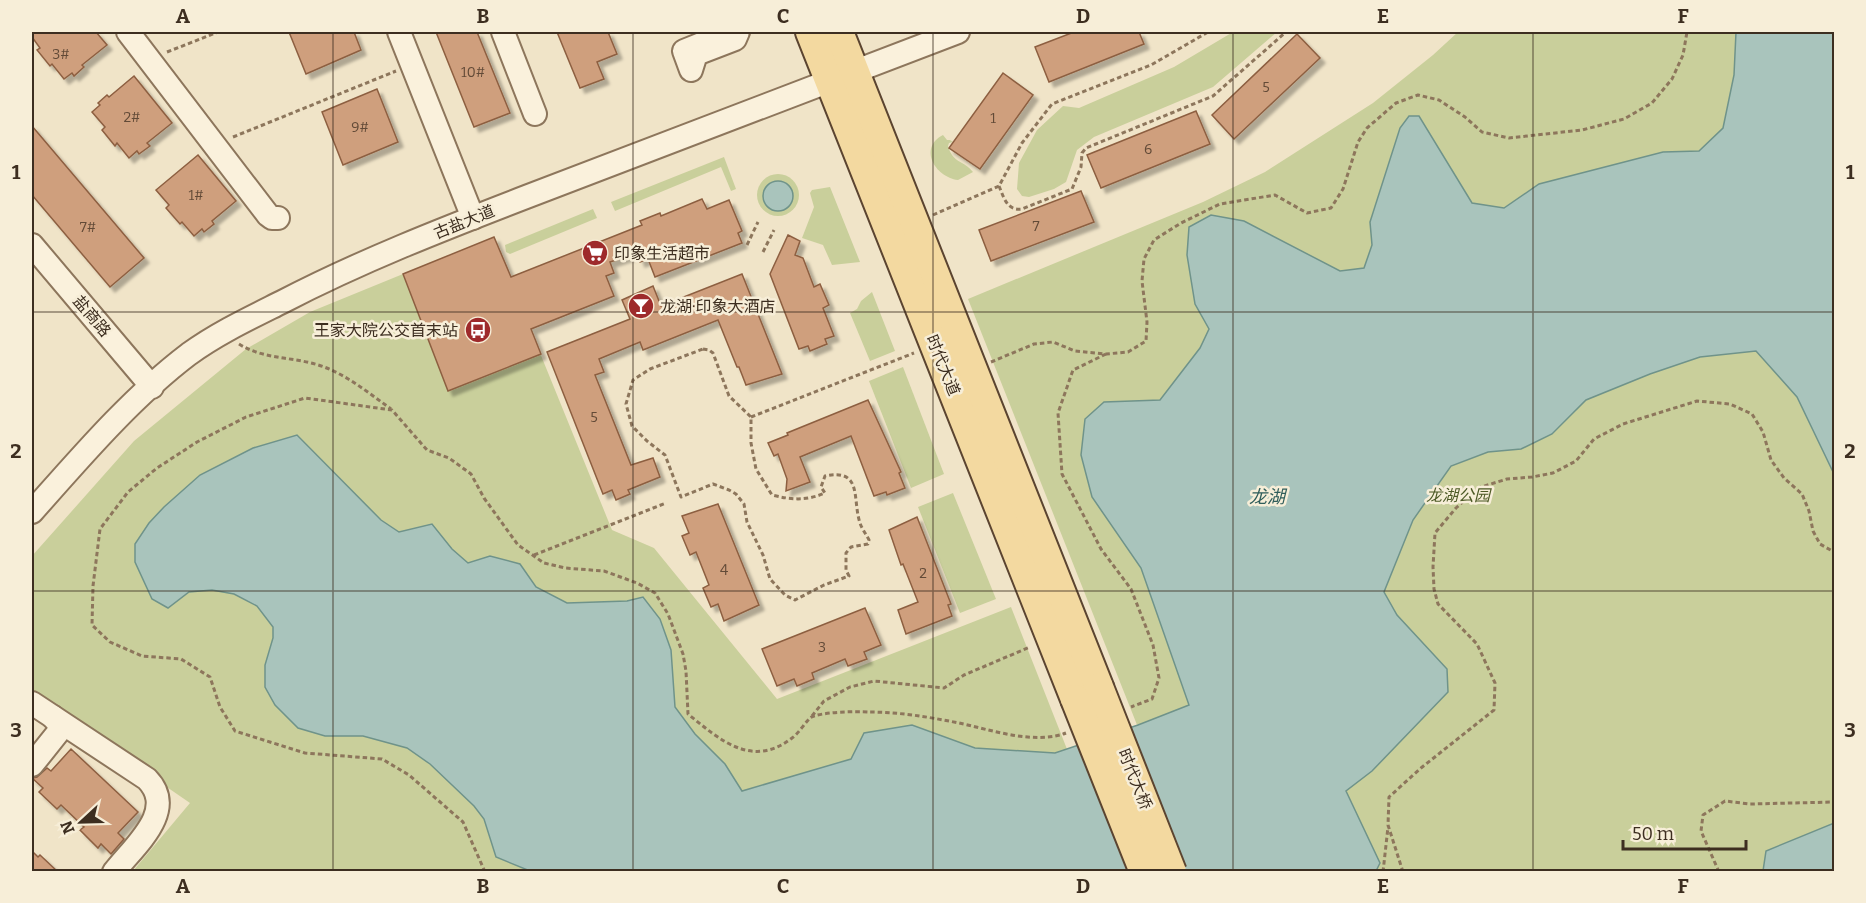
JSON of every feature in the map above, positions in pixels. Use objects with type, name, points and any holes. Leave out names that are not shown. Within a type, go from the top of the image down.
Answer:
[{"type":"main road","name":"时代大道","points":[[810,32],[843,77],[915,222],[973,369],[1087,693]]},
{"type":"main road","name":"时代大道","points":[[839,32],[843,77],[935,345],[1051,637],[1087,693]]},
{"type":"main road","name":"时代大桥","points":[[1087,693],[1144,872]]},
{"type":"main road","name":"时代大桥","points":[[1087,693],[1172,872]]},
{"type":"street","points":[[128,32],[268,215],[278,218]]},
{"type":"street","points":[[399,32],[473,218]]},
{"type":"street","points":[[503,32],[535,114]]},
{"type":"street","points":[[731,32],[684,51],[692,70],[696,54],[735,39],[738,32]]},
{"type":"street","name":"古盐大道","points":[[32,512],[96,441],[152,387],[188,355],[221,333],[341,271],[958,32]]},
{"type":"street","name":"盐商路","points":[[32,245],[152,387]]},
{"type":"street","points":[[32,704],[147,779],[158,794],[159,804],[154,822],[114,872]]},
{"type":"street","points":[[32,765],[60,730],[59,724],[53,717]]},
{"type":"path","points":[[148,59],[218,32]]},
{"type":"path","points":[[915,222],[999,186],[1022,143],[1052,104],[1151,65],[1209,32]]},
{"type":"path","points":[[999,186],[1007,205],[1015,210],[1072,189],[1081,167],[1082,153],[1086,148],[1213,96],[1286,32]]},
{"type":"path","points":[[973,369],[1034,344],[1053,342],[1075,351],[1106,354],[1128,352],[1146,340],[1147,322],[1142,281],[1144,259],[1154,240],[1181,223],[1220,204],[1275,195],[1307,213],[1331,208],[1343,189],[1358,142],[1367,128],[1396,103],[1418,95],[1439,100],[1465,117],[1482,132],[1509,138],[1582,130],[1624,119],[1652,103],[1672,79],[1683,55],[1687,32]]},
{"type":"path","points":[[214,145],[412,64]]},
{"type":"path","points":[[747,245],[758,222]]},
{"type":"path","points":[[763,252],[774,230]]},
{"type":"path","points":[[221,333],[246,349],[311,363],[340,374],[392,410],[427,450],[449,458],[471,474],[484,498],[518,545],[544,562],[565,568],[604,571],[637,583],[655,593],[668,614],[683,654],[688,714],[717,738],[750,753],[778,748],[793,737],[824,701],[850,687],[874,681],[944,688],[964,675],[1051,637]]},
{"type":"path","points":[[751,417],[935,345]]},
{"type":"path","points":[[709,350],[716,358],[729,396],[751,417],[751,443],[756,469],[772,495],[800,500],[811,498],[825,493],[821,487],[825,476],[841,474],[849,478],[854,485],[860,525],[869,540],[868,544],[851,548],[846,553],[846,570],[849,576],[824,585],[795,600],[785,596],[770,579],[763,555],[747,522],[744,504],[736,494],[713,484],[681,497],[665,455],[632,426],[626,404],[633,380],[650,369],[694,352],[709,350]]},
{"type":"path","points":[[1106,354],[1073,370],[1058,413],[1062,474],[1101,549],[1131,589],[1153,645],[1159,678],[1152,699]]},
{"type":"path","points":[[392,410],[305,398],[268,408],[246,417],[197,442],[157,468],[128,492],[100,529],[93,586],[92,625],[110,642],[142,656],[181,659],[210,677],[219,707],[235,731],[305,753],[382,759],[409,775],[463,822],[485,872]]},
{"type":"path","points":[[1383,872],[1389,797],[1421,768],[1494,710],[1495,682],[1477,644],[1438,604],[1434,589],[1435,534],[1456,508],[1478,488],[1507,479],[1553,473],[1576,461],[1594,439],[1623,424],[1697,401],[1730,404],[1752,414],[1763,432],[1771,460],[1784,478],[1802,494],[1809,511],[1813,531],[1820,544],[1834,552]]},
{"type":"path","points":[[534,555],[666,502]]},
{"type":"path","points":[[811,717],[846,711],[878,712],[924,716],[1007,735],[1054,738]]},
{"type":"path","points":[[1719,872],[1701,831],[1703,815],[1725,801],[1750,804],[1834,802]]},
{"type":"path","points":[[1388,825],[1403,872]]},
{"type":"green space","points":[[1233,32],[1277,32],[1213,87],[1094,137],[1077,150],[1066,182],[1054,189],[1029,197],[1022,196],[1017,189],[1019,163],[1037,130],[1063,106],[1079,108],[1174,67]]},
{"type":"green space","name":"龙湖公园","points":[[1458,32],[1834,32],[1834,871],[1195,871],[968,299],[1203,202],[1265,172],[1373,103]]},
{"type":"green space","points":[[943,135],[947,140],[953,142],[948,146],[953,156],[973,172],[958,180],[942,174],[937,168],[932,161],[932,147]]},
{"type":"green space","points":[[724,157],[736,189],[731,191],[721,167],[615,211],[611,202]]},
{"type":"green space","points":[[778,174],[793,180],[799,195],[793,210],[778,216],[763,210],[757,195],[763,180]]},
{"type":"green space","points":[[830,187],[860,262],[832,265],[823,245],[802,238],[814,207],[810,193],[812,190]]},
{"type":"green space","points":[[593,209],[597,218],[510,254],[506,252],[505,245]]},
{"type":"green space","points":[[403,274],[448,391],[540,353],[612,530],[654,548],[777,699],[1011,607],[1115,871],[133,871],[190,803],[32,694],[32,556],[134,441],[246,349],[310,312]]},
{"type":"green space","points":[[872,292],[895,351],[870,361],[850,313],[857,309],[861,301]]},
{"type":"green space","points":[[903,367],[944,474],[911,488],[869,381]]},
{"type":"green space","points":[[953,493],[996,599],[960,613],[918,507]]},
{"type":"water","name":"龙湖","points":[[1736,32],[1834,32],[1834,474],[1797,397],[1756,351],[1700,357],[1650,374],[1586,400],[1552,434],[1521,449],[1488,452],[1451,466],[1413,520],[1384,592],[1397,615],[1447,669],[1448,692],[1372,771],[1346,791],[1380,863],[1376,871],[530,871],[496,857],[484,819],[474,806],[430,764],[407,748],[363,736],[325,736],[298,728],[275,705],[265,687],[265,665],[273,638],[273,627],[257,606],[234,594],[212,590],[189,592],[168,608],[152,599],[135,562],[135,544],[149,523],[200,475],[253,448],[297,435],[381,520],[399,532],[432,524],[452,549],[468,563],[490,556],[520,564],[536,587],[567,603],[627,601],[643,597],[660,619],[671,650],[675,707],[695,734],[725,764],[742,791],[851,759],[864,733],[912,725],[975,748],[1055,753],[1189,705],[1141,568],[1092,497],[1081,455],[1085,419],[1104,402],[1160,400],[1200,348],[1209,329],[1195,304],[1187,255],[1189,227],[1211,215],[1244,221],[1340,271],[1364,268],[1372,245],[1370,222],[1400,128],[1409,116],[1419,116],[1472,203],[1504,208],[1539,184],[1663,152],[1699,151],[1723,128],[1734,75]]},
{"type":"water","points":[[778,181],[788,186],[793,196],[788,206],[778,211],[768,206],[763,196],[768,186]]},
{"type":"water","points":[[1834,823],[1834,871],[1763,871],[1766,851]]},
{"type":"building","points":[[32,32],[96,32],[107,45],[82,65],[84,67],[74,76],[72,73],[64,79],[37,50],[40,48],[32,37]]},
{"type":"building","points":[[289,32],[354,32],[361,50],[306,74]]},
{"type":"building","points":[[436,32],[477,32],[510,113],[474,127]]},
{"type":"building","points":[[557,32],[608,32],[617,54],[597,62],[604,79],[580,88]]},
{"type":"building","points":[[1074,32],[1139,32],[1144,44],[1049,82],[1035,47]]},
{"type":"building","points":[[1297,34],[1320,58],[1234,139],[1212,115]]},
{"type":"building","points":[[1003,73],[1033,95],[980,169],[949,148]]},
{"type":"building","points":[[134,76],[172,123],[147,143],[150,146],[139,154],[137,151],[129,158],[102,130],[105,127],[92,112],[107,95],[109,97]]},
{"type":"building","points":[[377,89],[398,142],[343,165],[322,112]]},
{"type":"building","points":[[1196,111],[1210,144],[1101,188],[1087,155]]},
{"type":"building","points":[[32,126],[144,258],[110,287],[32,195]]},
{"type":"building","points":[[198,155],[236,201],[212,221],[214,224],[204,232],[202,229],[194,236],[166,208],[169,205],[156,190]]},
{"type":"building","points":[[1081,191],[1094,222],[991,261],[979,230]]},
{"type":"building","points":[[702,199],[707,209],[729,200],[742,231],[738,233],[742,243],[655,277],[648,259],[640,262],[637,253],[610,262],[614,273],[606,276],[614,296],[531,329],[541,354],[448,391],[403,274],[494,237],[511,277],[642,225],[640,221],[660,213],[661,216]]},
{"type":"building","points":[[788,235],[800,241],[795,255],[803,258],[814,287],[820,284],[829,305],[823,308],[834,336],[825,339],[827,344],[810,351],[808,346],[799,349],[770,274]]},
{"type":"building","points":[[742,274],[782,374],[746,385],[718,320],[643,350],[640,342],[599,359],[604,372],[595,375],[631,465],[653,458],[660,477],[628,490],[630,494],[616,500],[612,490],[603,494],[547,352],[630,319],[622,300],[653,286],[661,306]]},
{"type":"building","points":[[868,400],[901,472],[899,473],[905,488],[887,495],[886,492],[874,496],[851,436],[800,457],[810,482],[786,491],[787,479],[778,454],[774,456],[768,443]]},
{"type":"building","points":[[718,504],[759,605],[724,621],[718,604],[711,607],[703,588],[709,585],[696,552],[690,555],[682,536],[689,533],[682,516]]},
{"type":"building","points":[[917,517],[951,604],[948,605],[952,616],[906,634],[898,610],[918,602],[903,564],[901,565],[889,530]]},
{"type":"building","points":[[865,608],[881,645],[864,652],[867,659],[848,666],[845,659],[812,673],[814,679],[797,686],[794,679],[777,686],[762,649]]},
{"type":"building","points":[[71,749],[138,812],[118,833],[124,839],[111,854],[101,844],[98,848],[80,830],[84,827],[61,805],[57,809],[39,792],[43,788],[32,778],[37,777],[47,768],[51,771]]},
{"type":"building","points":[[32,851],[38,857],[40,855],[58,872],[32,872]]},
{"type":"place","name":"印象生活超市","points":[[595,253]]},
{"type":"place","name":"龙湖·印象大酒店","points":[[641,306]]},
{"type":"place","name":"王家大院公交首末站","points":[[478,330]]}]
